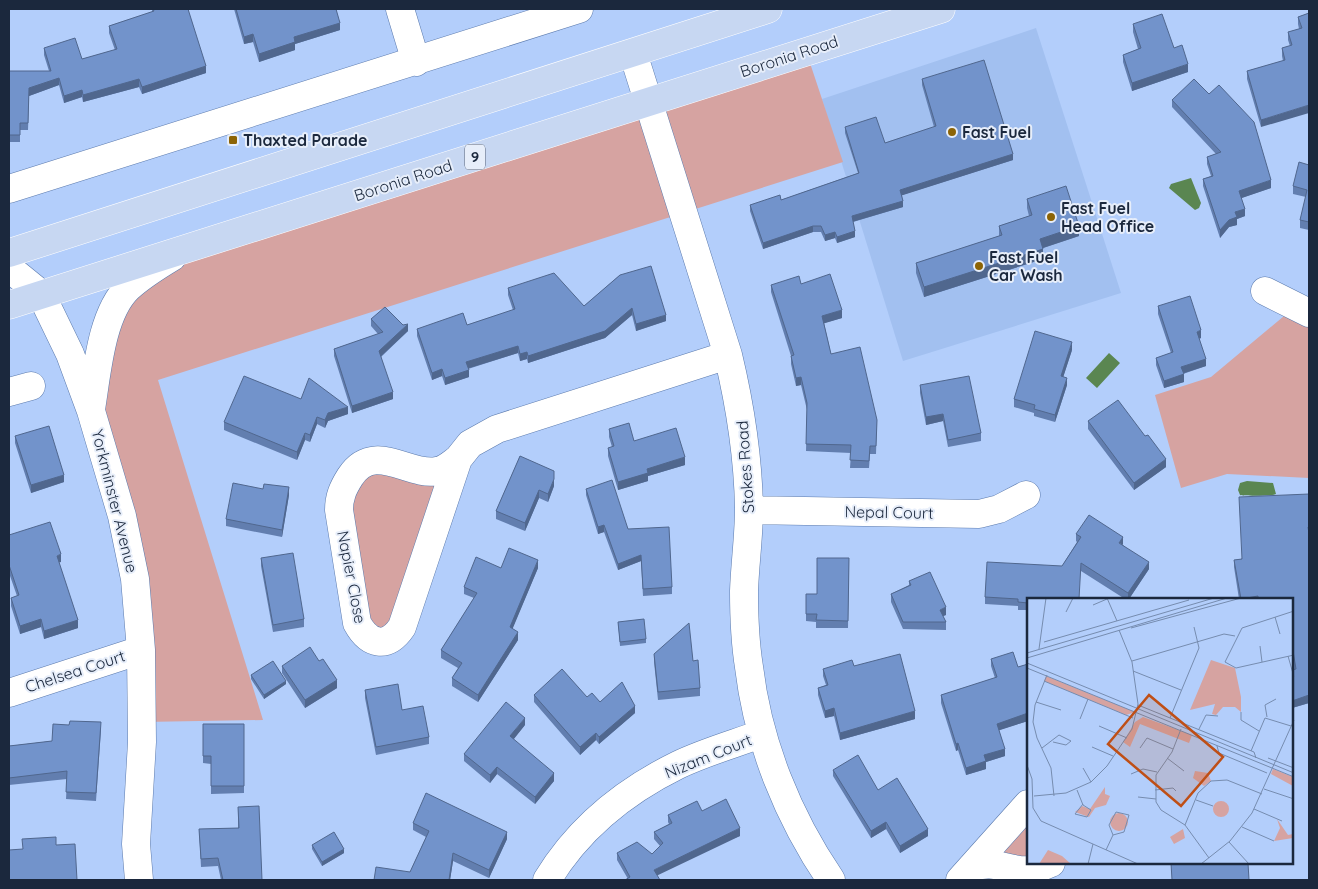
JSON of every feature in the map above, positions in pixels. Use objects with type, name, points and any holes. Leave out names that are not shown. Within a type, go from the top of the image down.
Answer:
[{"type":"main road","points":[[9,253],[768,9]]},
{"type":"main road","name":"Boronia Road","points":[[9,305],[941,9]]},
{"type":"street","points":[[400,9],[416,62]]},
{"type":"street","points":[[9,190],[579,9]]},
{"type":"street","name":"Stokes Road","points":[[632,52],[728,354],[739,398],[744,433],[749,510],[744,590],[748,667],[762,734],[787,799],[814,854],[831,880]]},
{"type":"street","points":[[91,411],[102,348],[115,306],[127,289],[182,250]]},
{"type":"street","name":"Yorkminster Avenue","points":[[9,268],[41,294],[70,354],[91,411],[122,516],[135,579],[141,650],[142,742],[136,844],[139,880]]},
{"type":"street","points":[[1265,291],[1309,313]]},
{"type":"street","name":"Napier Close","points":[[458,459],[402,627],[396,636],[387,640],[373,641],[361,630],[356,615],[339,510],[339,501],[344,485],[352,473],[363,465],[376,461],[390,460],[430,472],[444,469],[458,459],[470,444],[497,429],[728,354]]},
{"type":"street","name":"Nepal Court","points":[[749,510],[979,514],[998,509],[1026,495]]},
{"type":"street","name":"Chelsea Court","points":[[9,692],[141,650]]},
{"type":"street","name":"Nizam Court","points":[[547,880],[582,834],[600,816],[634,790],[680,764],[762,734]]},
{"type":"street","points":[[966,874],[1027,805]]},
{"type":"street","points":[[966,874],[989,863],[1023,870],[1034,870],[1049,864]]},
{"type":"shaded area","points":[[1036,28],[1121,293],[903,361],[822,99]]},
{"type":"shaded area","points":[[806,51],[843,162],[158,380],[263,720],[143,722],[94,391],[140,278]]},
{"type":"shaded area","points":[[1191,178],[1201,203],[1199,208],[1195,210],[1169,188],[1171,184]]},
{"type":"shaded area","points":[[1296,306],[1309,313],[1309,478],[1227,474],[1181,488],[1155,395],[1211,377]]},
{"type":"shaded area","points":[[1109,353],[1120,363],[1097,388],[1086,378]]},
{"type":"shaded area","points":[[363,465],[443,469],[405,618],[373,641],[339,510]]},
{"type":"shaded area","points":[[1247,481],[1273,483],[1276,494],[1259,496],[1240,495],[1238,490],[1240,483]]},
{"type":"shaded area","points":[[1027,805],[1027,863],[1000,864],[1007,825]]},
{"type":"building","points":[[153,9],[188,9],[206,66],[142,87],[139,79],[83,95],[82,90],[64,96],[59,78],[29,88],[28,123],[20,123],[20,135],[9,135],[9,71],[51,71],[44,48],[75,38],[82,59],[117,49],[109,26],[154,11]]},
{"type":"building","points":[[236,9],[336,9],[340,23],[294,37],[295,42],[259,54],[253,34],[244,37]]},
{"type":"building","points":[[1309,13],[1309,105],[1261,120],[1247,71],[1285,60],[1282,48],[1292,45],[1288,32],[1302,28],[1298,17]]},
{"type":"building","points":[[1162,14],[1174,48],[1182,45],[1188,64],[1132,83],[1123,55],[1141,48],[1133,24]]},
{"type":"building","points":[[984,60],[1013,154],[900,190],[903,201],[852,216],[855,231],[837,237],[835,232],[825,235],[821,226],[813,226],[763,243],[750,205],[780,195],[781,200],[859,173],[845,127],[876,117],[885,143],[936,126],[922,79]]},
{"type":"building","points":[[1194,79],[1209,94],[1219,85],[1254,122],[1271,180],[1239,191],[1245,209],[1235,212],[1237,217],[1229,220],[1220,230],[1203,179],[1213,176],[1207,157],[1221,152],[1172,100]]},
{"type":"building","points":[[1299,162],[1309,165],[1309,222],[1300,220],[1307,190],[1293,186]]},
{"type":"building","points":[[1066,186],[1079,226],[1040,239],[1043,249],[924,287],[916,263],[1002,235],[999,226],[1032,215],[1027,199]]},
{"type":"building","points":[[651,266],[666,315],[636,324],[632,308],[605,331],[528,356],[527,352],[520,354],[518,346],[466,362],[469,370],[445,378],[442,369],[432,373],[417,329],[463,313],[467,325],[515,309],[508,288],[554,273],[584,306],[620,275]]},
{"type":"building","points":[[830,274],[842,310],[822,316],[831,354],[860,347],[877,420],[876,446],[870,446],[869,461],[850,460],[851,445],[806,444],[807,403],[801,377],[796,378],[791,356],[794,355],[771,285],[799,276],[801,284]]},
{"type":"building","points":[[1190,296],[1201,330],[1197,332],[1206,359],[1181,367],[1184,374],[1164,381],[1156,358],[1173,352],[1158,306]]},
{"type":"building","points":[[385,307],[403,325],[408,324],[379,351],[393,392],[352,406],[334,349],[383,332],[371,319]]},
{"type":"building","points":[[1035,331],[1072,342],[1061,376],[1067,378],[1055,415],[1034,409],[1035,405],[1014,399]]},
{"type":"building","points":[[244,376],[301,399],[309,378],[348,407],[328,413],[325,420],[317,417],[310,435],[305,433],[297,452],[224,422]]},
{"type":"building","points":[[969,376],[981,433],[948,440],[943,414],[926,417],[920,385]]},
{"type":"building","points":[[1118,400],[1145,436],[1148,435],[1166,459],[1134,483],[1088,421]]},
{"type":"building","points":[[629,423],[634,441],[676,428],[685,457],[647,469],[648,473],[618,482],[608,448],[614,446],[609,429]]},
{"type":"building","points":[[49,426],[64,475],[31,485],[15,436]]},
{"type":"building","points":[[520,456],[554,471],[554,479],[548,494],[539,490],[525,523],[496,511]]},
{"type":"building","points":[[612,480],[628,529],[669,527],[672,587],[643,589],[641,555],[618,564],[604,525],[598,527],[586,489]]},
{"type":"building","points":[[233,483],[263,489],[264,484],[289,487],[282,530],[226,519]]},
{"type":"building","points":[[1309,494],[1309,695],[1293,701],[1293,670],[1296,669],[1293,651],[1293,598],[1258,598],[1258,596],[1241,598],[1234,560],[1242,559],[1239,497]]},
{"type":"building","points":[[1089,515],[1123,537],[1119,543],[1149,562],[1128,593],[1081,563],[1079,598],[1027,598],[1027,603],[1018,602],[1018,599],[985,597],[987,562],[1062,566],[1081,537],[1076,534]]},
{"type":"building","points":[[50,522],[61,554],[57,556],[78,620],[44,631],[41,619],[20,626],[11,598],[19,595],[9,565],[9,535]]},
{"type":"building","points":[[509,548],[538,560],[510,627],[518,632],[478,695],[452,678],[462,663],[441,650],[477,593],[464,587],[476,557],[501,568]]},
{"type":"building","points":[[293,553],[304,619],[273,625],[261,558]]},
{"type":"building","points":[[817,558],[849,558],[848,621],[816,620],[817,614],[806,614],[806,594],[817,594]]},
{"type":"building","points":[[930,572],[946,607],[940,610],[946,622],[903,622],[891,594],[911,585],[909,581]]},
{"type":"building","points":[[644,619],[646,639],[620,642],[618,622]]},
{"type":"building","points":[[689,623],[693,661],[698,660],[700,688],[658,692],[654,654]]},
{"type":"building","points":[[310,647],[319,661],[323,659],[337,680],[305,700],[282,666]]},
{"type":"building","points":[[1013,652],[1018,667],[1027,664],[1027,713],[997,724],[1005,749],[984,755],[986,761],[966,768],[958,743],[956,744],[941,695],[997,677],[991,659]]},
{"type":"building","points":[[900,654],[915,711],[840,733],[834,708],[825,711],[818,688],[828,685],[823,669],[852,660],[854,666]]},
{"type":"building","points":[[273,661],[286,681],[264,695],[251,675]]},
{"type":"building","points":[[562,669],[587,697],[592,693],[600,702],[622,682],[635,706],[599,737],[596,733],[580,747],[534,695]]},
{"type":"building","points":[[398,684],[402,710],[423,706],[429,737],[376,747],[365,690]]},
{"type":"building","points":[[506,702],[525,718],[510,736],[554,773],[535,797],[497,767],[490,775],[464,754]]},
{"type":"building","points":[[70,721],[101,722],[96,793],[66,792],[67,771],[9,778],[9,746],[52,741],[53,724],[69,725]]},
{"type":"building","points":[[203,724],[244,724],[244,786],[211,786],[211,756],[203,756]]},
{"type":"building","points":[[858,755],[878,790],[897,778],[928,829],[900,846],[886,822],[871,831],[833,770]]},
{"type":"building","points":[[426,793],[507,832],[489,870],[453,853],[449,880],[374,880],[376,867],[410,872],[429,831],[413,823]]},
{"type":"building","points":[[726,799],[740,828],[654,870],[660,880],[625,880],[630,877],[617,853],[637,842],[652,854],[663,843],[654,832],[672,823],[668,815],[697,801],[702,811]]},
{"type":"building","points":[[259,806],[262,880],[223,880],[218,858],[201,859],[199,829],[239,828],[238,807]]},
{"type":"building","points":[[334,832],[344,849],[322,862],[312,845]]},
{"type":"building","points":[[56,837],[56,845],[75,844],[77,880],[9,880],[9,850],[23,849],[22,839]]},
{"type":"building","points":[[1171,864],[1248,864],[1249,880],[1172,880]]},
{"type":"place","name":"Fast Fuel","points":[[952,132]]},
{"type":"place","name":"Thaxted Parade","points":[[233,140]]},
{"type":"place","name":"Fast Fuel Head Office","points":[[1051,217]]},
{"type":"place","name":"Fast Fuel Car Wash","points":[[979,266]]}]
